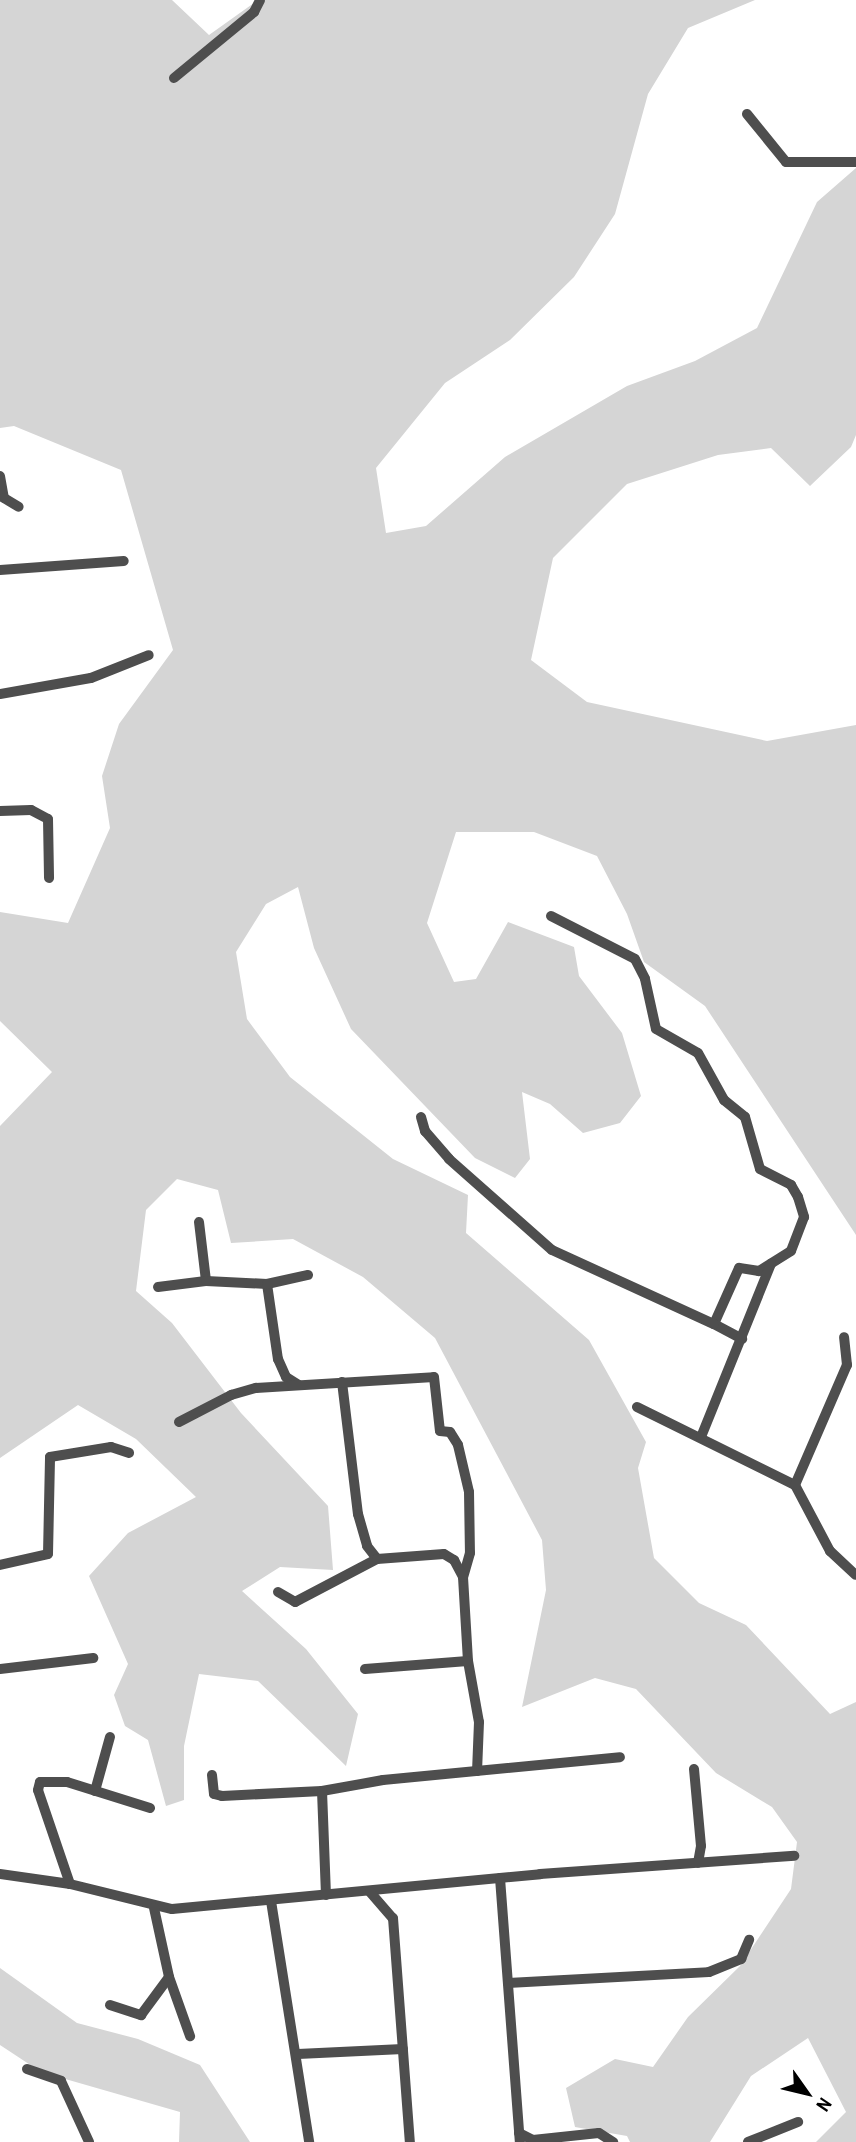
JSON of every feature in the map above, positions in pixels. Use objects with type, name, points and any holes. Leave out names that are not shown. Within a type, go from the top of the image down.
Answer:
[{"type":"street","points":[[174,78],[254,12],[260,0]]},
{"type":"street","points":[[747,114],[786,162],[856,162]]},
{"type":"street","points":[[0,476],[4,498],[19,507]]},
{"type":"street","points":[[0,569],[124,561]]},
{"type":"street","points":[[0,694],[91,678],[149,655]]},
{"type":"street","points":[[0,811],[31,810],[48,820],[50,878]]},
{"type":"street","points":[[551,916],[635,959],[645,979],[656,1029],[694,1049],[724,1100],[745,1118],[760,1169],[791,1185],[804,1217],[786,1258],[759,1272],[739,1268],[714,1324]]},
{"type":"street","points":[[421,1117],[425,1130],[449,1159],[552,1250],[742,1339]]},
{"type":"street","points":[[199,1222],[206,1281]]},
{"type":"street","points":[[701,1437],[771,1264]]},
{"type":"street","points":[[158,1287],[206,1281],[267,1284],[308,1275]]},
{"type":"street","points":[[267,1284],[278,1359],[286,1377],[299,1385]]},
{"type":"street","points":[[795,1485],[847,1365],[844,1337]]},
{"type":"street","points":[[179,1422],[231,1395],[299,1385],[428,1376],[436,1381],[440,1431],[450,1432],[458,1445],[468,1492],[470,1553],[463,1577],[468,1661],[479,1722],[477,1771]]},
{"type":"street","points":[[342,1382],[358,1514],[367,1546],[377,1559]]},
{"type":"street","points":[[637,1408],[795,1485],[830,1551],[856,1575]]},
{"type":"street","points":[[0,1565],[48,1554],[50,1457],[111,1447],[129,1453]]},
{"type":"street","points":[[278,1592],[295,1602],[377,1559],[444,1554],[454,1560],[463,1577]]},
{"type":"street","points":[[0,1670],[93,1658]]},
{"type":"street","points":[[365,1669],[468,1661]]},
{"type":"street","points":[[95,1791],[110,1737]]},
{"type":"street","points":[[212,1775],[217,1797],[323,1791],[477,1771],[620,1757]]},
{"type":"street","points":[[694,1769],[701,1846],[698,1863]]},
{"type":"street","points":[[71,1884],[38,1785],[44,1780],[67,1782],[150,1808]]},
{"type":"street","points":[[323,1791],[326,1895]]},
{"type":"street","points":[[0,1874],[71,1884],[154,1908],[271,1901],[500,1878],[794,1856]]},
{"type":"street","points":[[500,1878],[519,2138],[533,2140],[599,2133],[612,2142]]},
{"type":"street","points":[[370,1892],[393,1918],[410,2142]]},
{"type":"street","points":[[271,1901],[298,2054],[309,2142]]},
{"type":"street","points":[[154,1908],[169,1977],[190,2036]]},
{"type":"street","points":[[508,1983],[709,1972],[741,1959],[749,1940]]},
{"type":"street","points":[[110,2005],[141,2015],[169,1977]]},
{"type":"street","points":[[298,2054],[403,2049]]},
{"type":"street","points":[[27,2069],[61,2081],[89,2142]]},
{"type":"street","points":[[748,2142],[798,2122]]},
{"type":"shaded area","points":[[0,0],[172,0],[209,35],[258,0],[755,0],[688,28],[648,94],[615,214],[574,277],[510,340],[445,383],[376,468],[386,533],[426,526],[505,457],[627,386],[695,361],[757,328],[817,202],[856,168],[856,435],[851,447],[810,486],[771,448],[718,455],[627,484],[553,558],[531,660],[587,702],[767,741],[856,725],[856,1235],[705,1006],[644,962],[627,914],[597,856],[534,832],[456,832],[427,923],[454,982],[476,979],[508,922],[574,947],[579,976],[622,1033],[641,1096],[620,1123],[583,1133],[550,1104],[522,1092],[530,1159],[515,1178],[475,1158],[351,1029],[314,948],[298,887],[266,904],[236,952],[247,1019],[290,1077],[393,1159],[468,1195],[466,1233],[589,1340],[646,1442],[638,1468],[654,1558],[699,1603],[746,1625],[830,1714],[856,1702],[856,2142],[816,2142],[846,2112],[808,2038],[751,2076],[710,2142],[630,2142],[627,2136],[575,2127],[566,2088],[615,2059],[653,2067],[688,2017],[740,1966],[791,1889],[797,1842],[772,1807],[716,1773],[636,1689],[595,1678],[522,1707],[546,1590],[542,1540],[435,1338],[363,1277],[293,1239],[231,1243],[218,1190],[177,1179],[146,1210],[136,1291],[172,1323],[241,1413],[328,1506],[333,1570],[280,1567],[242,1591],[306,1649],[358,1714],[346,1766],[258,1681],[199,1674],[184,1746],[184,1800],[166,1806],[148,1740],[125,1726],[114,1695],[128,1664],[89,1576],[128,1533],[196,1497],[136,1439],[78,1405],[0,1458],[0,1126],[52,1072],[0,1021],[0,912],[68,923],[110,828],[102,776],[119,724],[173,650],[121,470],[14,426],[0,428]]},
{"type":"shaded area","points":[[0,1968],[77,2023],[138,2039],[200,2065],[250,2142],[179,2142],[180,2112],[41,2072],[0,2045]]}]
